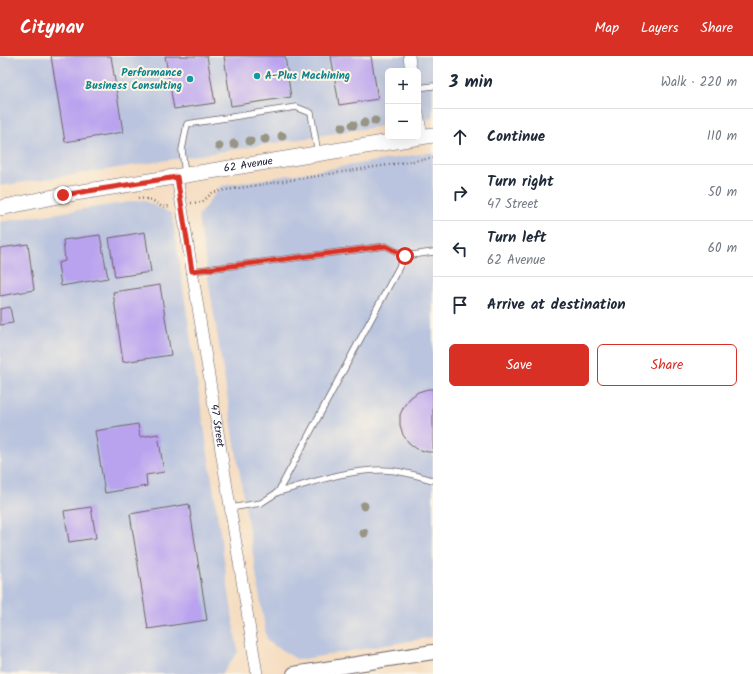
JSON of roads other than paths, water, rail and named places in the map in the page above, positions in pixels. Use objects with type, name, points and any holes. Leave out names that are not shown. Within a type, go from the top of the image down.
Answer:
[{"type":"main road","name":"62 Avenue","points":[[0,208],[63,195],[427,136]]},
{"type":"main road","name":"62 Avenue","points":[[0,197],[63,195]]},
{"type":"street","points":[[409,56],[411,68]]},
{"type":"street","points":[[421,121],[427,136]]},
{"type":"street","name":"47 Street","points":[[181,176],[192,271],[256,674]]},
{"type":"street","points":[[294,674],[433,652]]},
{"type":"lane","points":[[421,88],[433,86]]},
{"type":"lane","points":[[181,176],[182,150],[187,124],[296,107],[311,113],[318,154]]},
{"type":"lane","points":[[192,271],[386,246],[405,256],[433,252]]},
{"type":"lane","points":[[278,492],[405,256]]},
{"type":"lane","points":[[230,508],[261,503],[278,492],[344,474],[386,470],[433,480]]},
{"type":"place","name":"A-Plus Machining","points":[[257,76]]},
{"type":"place","name":"Performance Business Consulting","points":[[190,79]]}]
